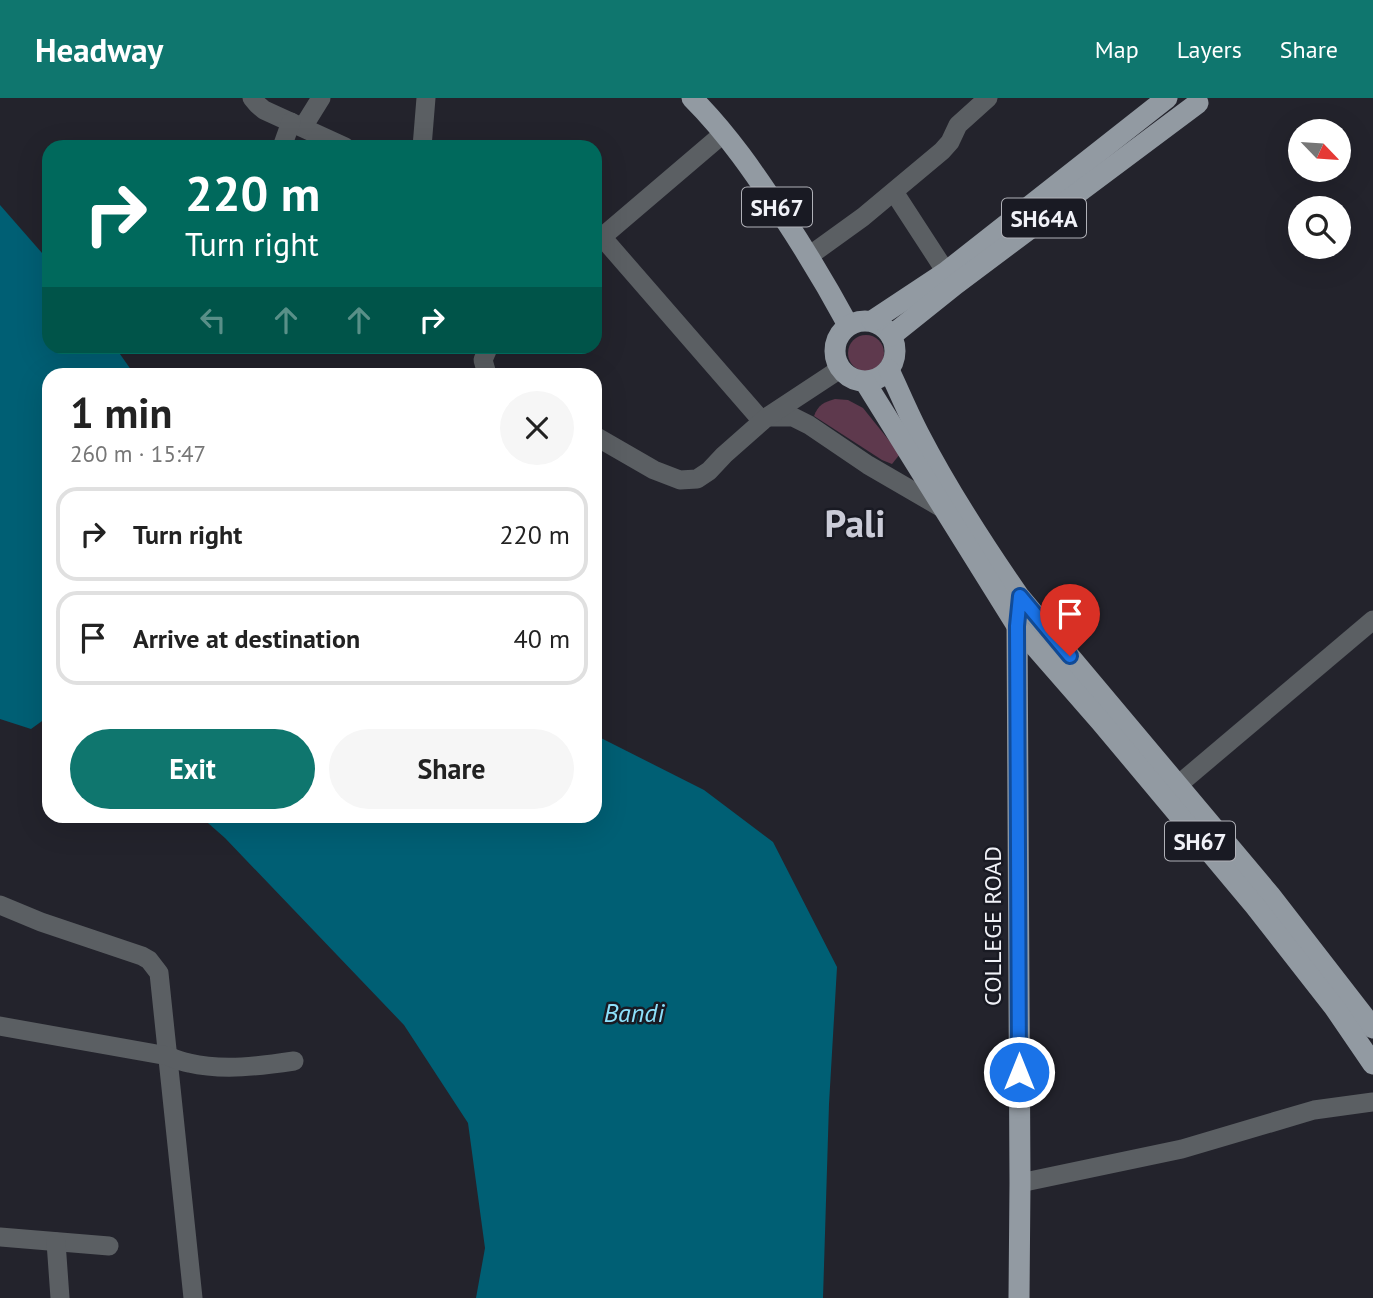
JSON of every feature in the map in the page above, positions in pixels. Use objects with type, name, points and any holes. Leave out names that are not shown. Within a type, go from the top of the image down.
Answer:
[{"type":"main road","name":"SH67","points":[[692,98],[757,174],[809,256],[848,325]]},
{"type":"main road","name":"SH64A","points":[[891,336],[951,278],[1167,98]]},
{"type":"main road","name":"SH64A","points":[[872,321],[951,278],[1196,100]]},
{"type":"main road","points":[[840,369],[834,354],[837,337],[856,321],[880,324],[891,336],[894,344],[893,362],[882,376],[864,382]]},
{"type":"main road","name":"SH67","points":[[840,369],[847,376],[864,382],[1017,626],[1255,905],[1334,1007],[1373,1064]]},
{"type":"main road","name":"SH67","points":[[888,370],[919,434],[997,565],[1270,895],[1373,1028]]},
{"type":"main road","name":"COLLEGE ROAD","points":[[1019,1298],[1017,626],[1020,596]]},
{"type":"street","points":[[252,98],[264,110],[330,140]]},
{"type":"street","points":[[287,140],[321,98]]},
{"type":"street","points":[[423,140],[426,98]]},
{"type":"street","points":[[809,256],[863,217],[942,151],[958,125],[988,98]]},
{"type":"street","points":[[602,237],[724,133]]},
{"type":"street","points":[[894,192],[951,278]]},
{"type":"street","points":[[602,244],[765,419]]},
{"type":"street","points":[[602,440],[654,470],[680,481],[698,479],[765,419],[840,369]]},
{"type":"street","points":[[765,419],[793,417],[809,425],[868,465],[942,508]]},
{"type":"street","points":[[1178,785],[1373,620]]},
{"type":"street","points":[[0,905],[41,922],[142,956],[149,960],[159,973],[193,1298]]},
{"type":"street","points":[[0,1026],[168,1056],[190,1064],[245,1066],[294,1061]]},
{"type":"street","points":[[1020,1183],[1182,1149],[1314,1110],[1373,1102]]},
{"type":"street","points":[[0,1237],[109,1246]]},
{"type":"street","points":[[56,1241],[60,1298]]},
{"type":"shaded area","points":[[866,335],[878,341],[884,353],[878,365],[866,371],[854,365],[848,353],[854,341]]},
{"type":"shaded area","points":[[835,399],[848,400],[863,408],[900,454],[892,464],[814,416],[822,404]]},
{"type":"water","points":[[0,205],[42,253],[42,354],[120,354],[130,368],[42,368],[42,721],[31,729],[0,719]]},
{"type":"water","name":"Bandi","points":[[602,739],[704,790],[773,842],[837,967],[829,1104],[823,1298],[476,1298],[485,1248],[468,1123],[404,1025],[208,823],[602,823]]},
{"type":"district","name":"Pali","points":[[855,522]]},
{"type":"route","points":[[1019,1072],[1017,626],[1020,596],[1070,656]]}]
